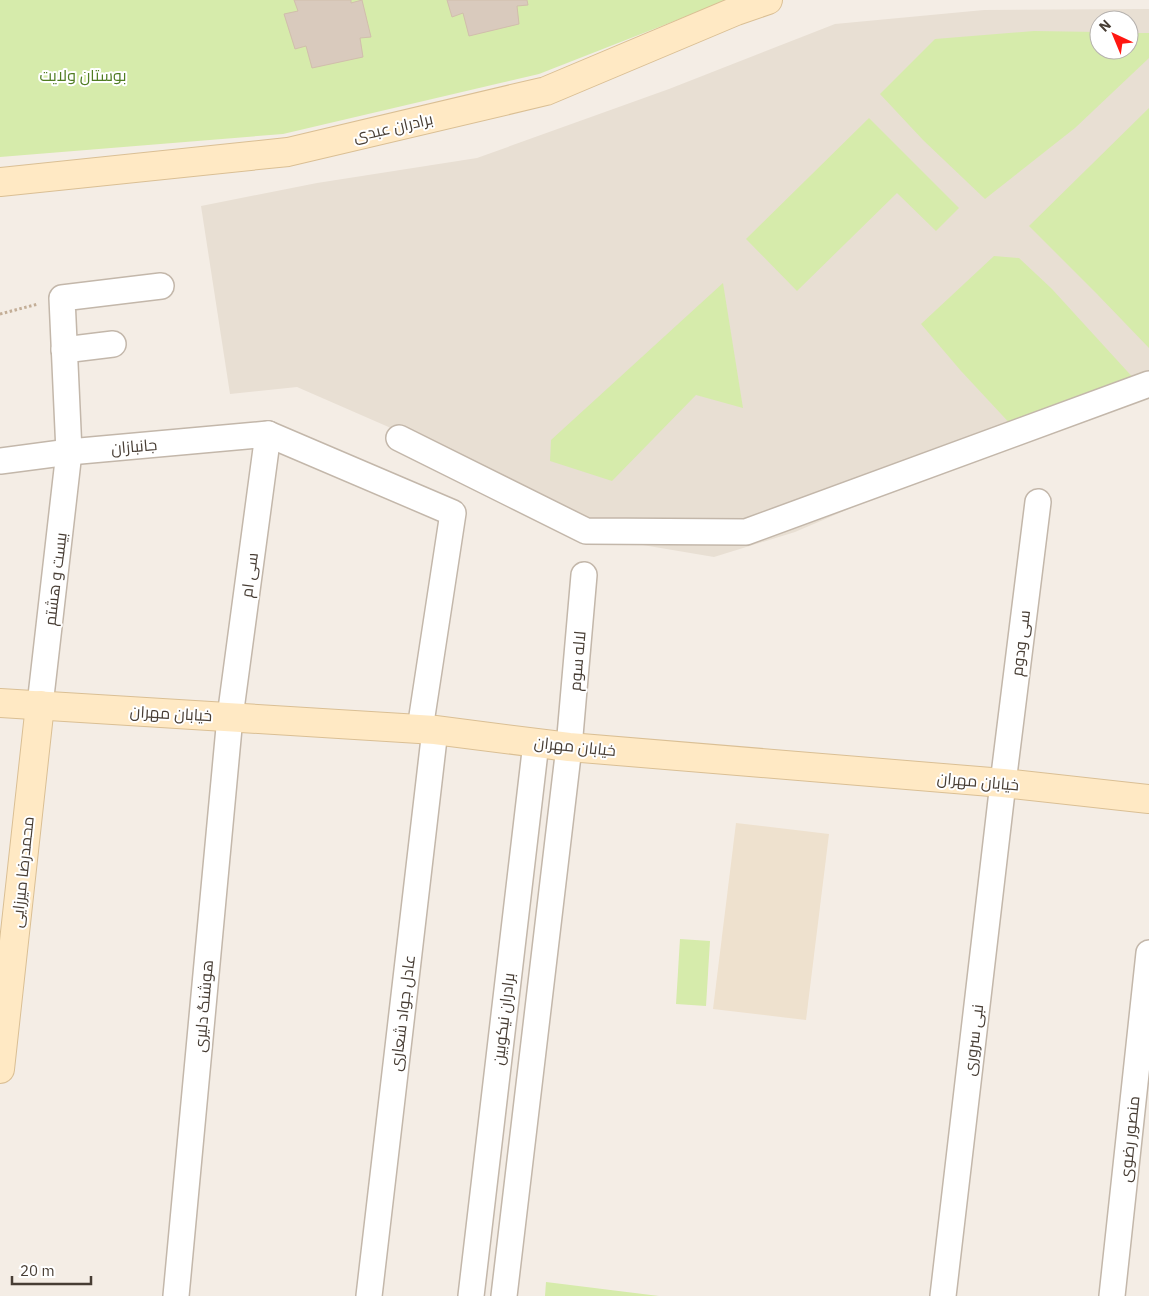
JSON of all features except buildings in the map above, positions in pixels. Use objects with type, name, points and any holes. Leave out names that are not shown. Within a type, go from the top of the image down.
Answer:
[{"type":"main road","name":"برادران عبدی","points":[[0,182],[288,152],[527,96],[546,91],[736,10],[768,0]]},
{"type":"main road","name":"خیابان مهران","points":[[0,703],[427,730],[569,747],[1002,783],[1149,799]]},
{"type":"main road","name":"محمدرضا میرزایی","points":[[0,1069],[40,705]]},
{"type":"street","points":[[62,298],[161,286]]},
{"type":"street","name":"بیست و هشتم","points":[[40,705],[69,452],[62,298]]},
{"type":"street","points":[[64,350],[114,344]]},
{"type":"street","points":[[399,438],[586,531],[746,532],[1149,384]]},
{"type":"street","name":"جانبازان","points":[[0,461],[69,452],[268,434]]},
{"type":"street","name":"سی ام","points":[[230,717],[268,434]]},
{"type":"street","name":"عادل جواد شعاری","points":[[268,434],[453,513],[427,730],[369,1296]]},
{"type":"street","name":"سی ودوم","points":[[1002,783],[1038,502]]},
{"type":"street","name":"لاله سوم","points":[[569,747],[584,575]]},
{"type":"street","name":"هوشنگ دلیری","points":[[176,1296],[230,717]]},
{"type":"street","name":"برادران نیکوبین","points":[[471,1296],[536,743]]},
{"type":"street","name":"برادران نیکوبین","points":[[504,1296],[569,747]]},
{"type":"street","name":"نبی سروری","points":[[943,1296],[1002,783]]},
{"type":"street","name":"منصور رضوی","points":[[1112,1296],[1149,953]]},
{"type":"path","points":[[0,314],[62,298]]},
{"type":"shaded area","points":[[1149,9],[1149,386],[1019,436],[795,532],[714,557],[625,542],[487,470],[297,387],[230,394],[201,206],[317,183],[477,158],[669,89],[835,24],[984,10]]},
{"type":"shaded area","points":[[736,823],[829,834],[806,1020],[713,1009]]},
{"type":"green space","name":"بوستان ولایت","points":[[0,0],[728,0],[539,74],[283,134],[0,157]]},
{"type":"green space","points":[[1034,31],[1089,32],[1089,60],[1139,60],[1139,33],[1149,33],[1149,58],[1075,128],[985,199],[923,140],[880,94],[935,39]]},
{"type":"green space","points":[[1149,108],[1149,348],[1029,226]]},
{"type":"green space","points":[[869,118],[959,208],[936,231],[897,193],[797,291],[746,239]]},
{"type":"green space","points":[[994,256],[1019,258],[1052,289],[1137,382],[1015,429],[961,371],[921,324]]},
{"type":"green space","points":[[723,283],[743,408],[696,395],[612,481],[550,461],[551,440]]},
{"type":"green space","points":[[680,939],[710,941],[706,1006],[676,1004]]},
{"type":"green space","points":[[546,1282],[659,1296],[545,1296]]}]
